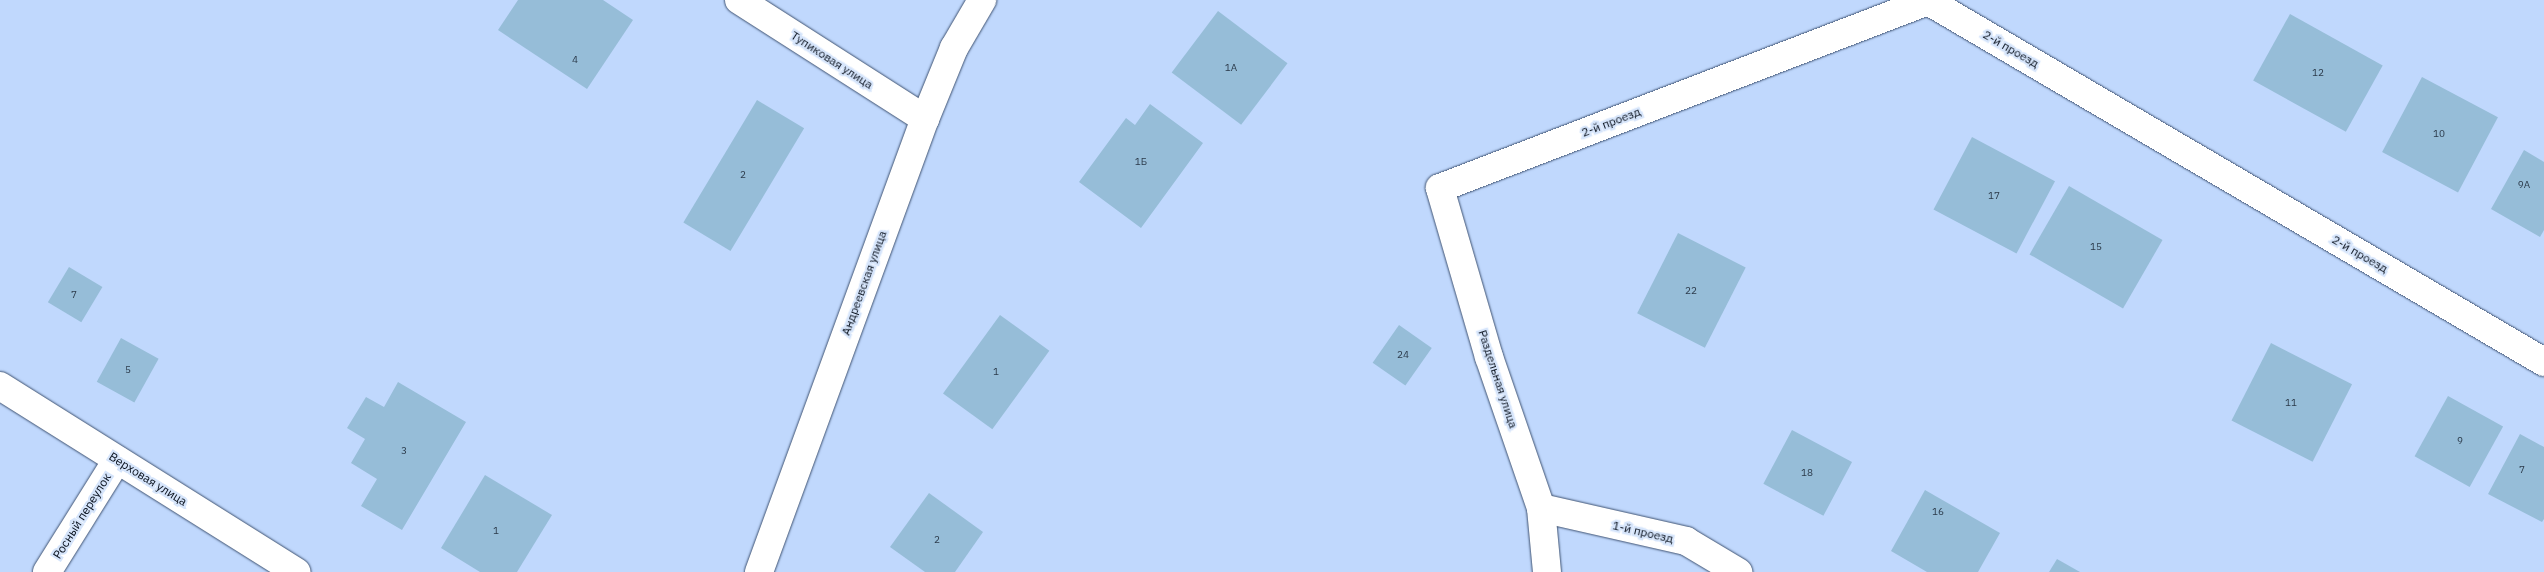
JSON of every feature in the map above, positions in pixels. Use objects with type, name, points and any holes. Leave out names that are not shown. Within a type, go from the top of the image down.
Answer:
[{"type":"street","name":"Тупиковая улица","points":[[739,0],[925,119]]},
{"type":"street","name":"Андреевская улица","points":[[758,572],[925,119],[954,48],[982,0]]},
{"type":"street","name":"2-й проезд","points":[[1440,188],[1930,0],[2544,362]]},
{"type":"street","name":"Раздельная улица","points":[[1440,188],[1489,357],[1541,508],[1547,572]]},
{"type":"street","name":"Верховая улица","points":[[0,386],[296,572]]},
{"type":"street","name":"Росный переулок","points":[[47,572],[117,460]]},
{"type":"street","name":"1-й проезд","points":[[1541,508],[1686,541],[1738,572]]},
{"type":"building","points":[[518,0],[603,0],[633,20],[587,89],[498,30]]},
{"type":"building","points":[[1218,11],[1287,63],[1241,125],[1172,72]]},
{"type":"building","points":[[2290,14],[2383,65],[2346,132],[2253,80]]},
{"type":"building","points":[[2422,77],[2498,117],[2458,192],[2382,152]]},
{"type":"building","points":[[757,100],[804,128],[730,251],[683,223]]},
{"type":"building","points":[[1150,104],[1203,143],[1141,228],[1079,182],[1126,118],[1135,125]]},
{"type":"building","points":[[1972,137],[2055,181],[2017,254],[1934,209]]},
{"type":"building","points":[[2524,150],[2544,162],[2544,230],[2540,237],[2491,209]]},
{"type":"building","points":[[2069,186],[2163,240],[2123,308],[2030,254]]},
{"type":"building","points":[[1678,233],[1746,268],[1705,348],[1637,313]]},
{"type":"building","points":[[69,267],[102,287],[81,322],[48,302]]},
{"type":"building","points":[[1000,315],[1049,351],[992,429],[943,393]]},
{"type":"building","points":[[1399,325],[1432,348],[1405,386],[1373,363]]},
{"type":"building","points":[[121,338],[159,359],[134,403],[97,382]]},
{"type":"building","points":[[2271,343],[2352,384],[2313,462],[2232,421]]},
{"type":"building","points":[[398,382],[466,422],[402,530],[361,506],[377,479],[351,463],[365,439],[347,428],[366,397],[384,407]]},
{"type":"building","points":[[2448,396],[2503,427],[2470,487],[2415,456]]},
{"type":"building","points":[[1792,430],[1852,462],[1823,516],[1763,484]]},
{"type":"building","points":[[2520,434],[2544,447],[2544,519],[2542,522],[2488,494]]},
{"type":"building","points":[[485,475],[552,515],[517,572],[480,572],[441,548]]},
{"type":"building","points":[[1925,490],[2000,533],[1978,572],[1927,572],[1891,551]]},
{"type":"building","points":[[929,493],[983,532],[955,572],[925,572],[890,547]]},
{"type":"building","points":[[2057,559],[2080,572],[2049,572]]}]
